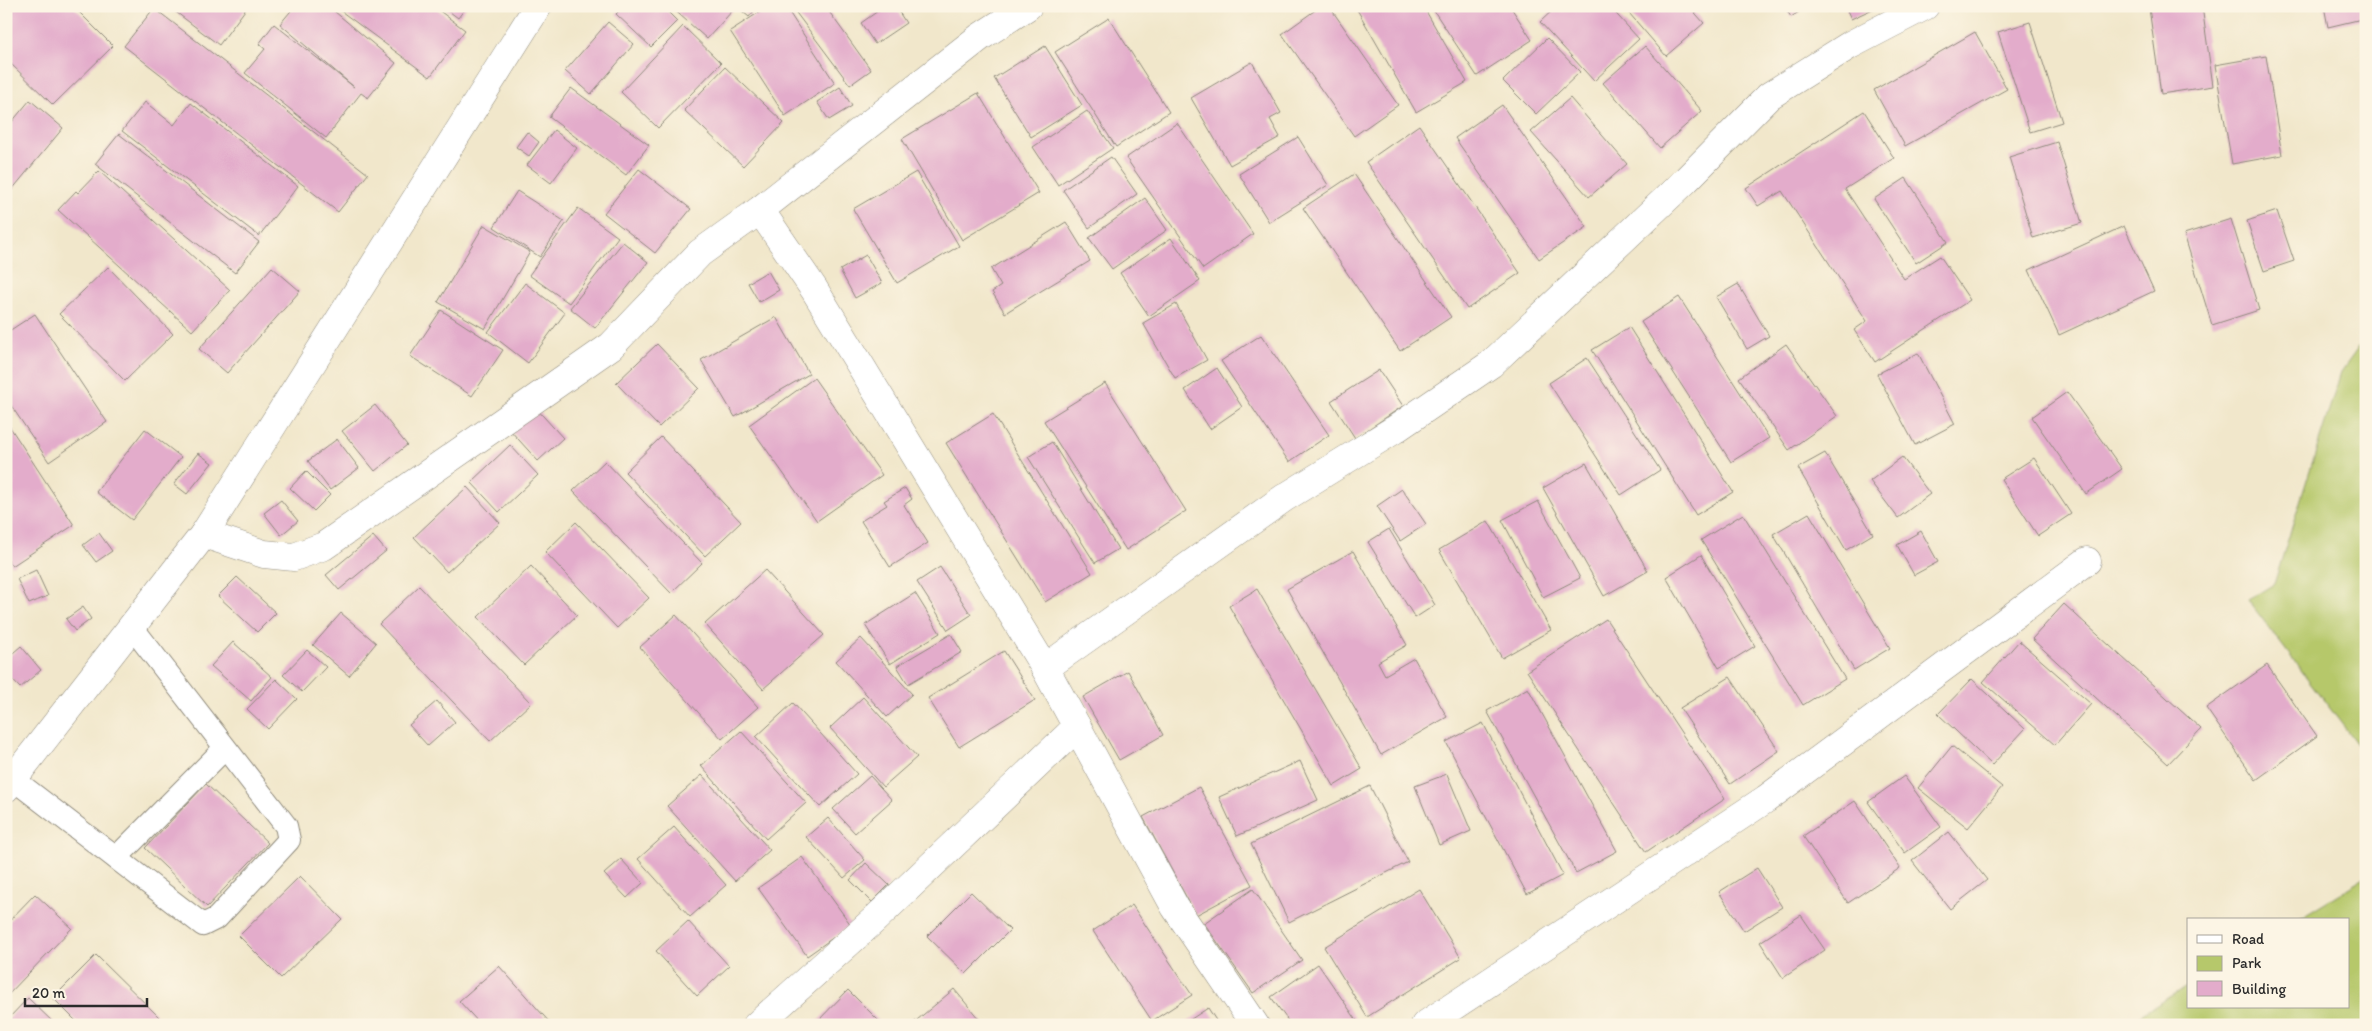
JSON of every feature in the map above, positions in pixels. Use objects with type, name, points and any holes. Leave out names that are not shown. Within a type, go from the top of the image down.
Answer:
[{"type":"street","points":[[10,783],[204,534],[538,6]]},
{"type":"street","points":[[204,534],[264,554],[294,557],[324,546],[611,346],[700,253],[760,210],[980,37],[1028,6]]},
{"type":"street","points":[[1045,668],[1284,498],[1394,430],[1491,364],[1686,180],[1769,96],[1850,45],[1925,6]]},
{"type":"street","points":[[760,210],[819,298],[1045,668],[1175,907],[1255,1025]]},
{"type":"street","points":[[1425,1025],[1766,799],[2088,561]]},
{"type":"street","points":[[757,1025],[874,920],[1077,726]]},
{"type":"lane","points":[[10,783],[116,858],[203,925],[217,918],[290,840],[286,826],[132,627]]},
{"type":"lane","points":[[116,858],[225,748]]},
{"type":"green space","points":[[2366,337],[2366,756],[2248,600],[2274,584],[2341,372]]},
{"type":"green space","points":[[2366,877],[2366,1025],[2124,1025],[2187,987],[2187,1008],[2350,1008],[2350,918],[2299,918]]},
{"type":"building","points":[[6,6],[73,6],[113,46],[53,105],[6,59]]},
{"type":"building","points":[[168,6],[248,6],[219,45]]},
{"type":"building","points":[[295,6],[328,6],[396,63],[368,98],[361,93],[326,138],[245,73],[265,49],[259,44],[274,24],[354,87],[280,24]]},
{"type":"building","points":[[334,6],[433,6],[465,30],[430,77]]},
{"type":"building","points":[[442,6],[467,6],[458,18]]},
{"type":"building","points":[[624,6],[662,6],[677,21],[651,47],[616,14]]},
{"type":"building","points":[[670,6],[729,6],[733,10],[707,39]]},
{"type":"building","points":[[736,6],[758,6],[749,17]]},
{"type":"building","points":[[769,6],[785,6],[835,83],[785,116],[730,31]]},
{"type":"building","points":[[791,6],[825,6],[871,70],[850,85]]},
{"type":"building","points":[[885,6],[895,6],[906,23],[875,44],[861,23]]},
{"type":"building","points":[[1321,6],[1329,6],[1398,105],[1354,136],[1282,34]]},
{"type":"building","points":[[1355,6],[1423,6],[1467,82],[1416,112]]},
{"type":"building","points":[[1441,6],[1510,6],[1532,40],[1477,76],[1434,11]]},
{"type":"building","points":[[1557,6],[1609,6],[1639,39],[1594,81],[1540,22]]},
{"type":"building","points":[[1623,6],[1689,6],[1704,23],[1666,56]]},
{"type":"building","points":[[1784,6],[1808,6],[1791,17]]},
{"type":"building","points":[[1845,6],[1879,6],[1851,19]]},
{"type":"building","points":[[2159,6],[2202,6],[2213,86],[2161,94],[2149,8]]},
{"type":"building","points":[[2324,6],[2366,6],[2366,18],[2328,27]]},
{"type":"building","points":[[154,8],[368,174],[338,212],[124,46]]},
{"type":"building","points":[[1109,18],[1169,112],[1116,147],[1055,52]]},
{"type":"building","points":[[608,22],[634,44],[591,94],[565,71]]},
{"type":"building","points":[[2030,22],[2062,122],[2030,132],[1998,32]]},
{"type":"building","points":[[683,26],[721,63],[658,128],[621,92]]},
{"type":"building","points":[[1975,32],[2007,89],[1905,146],[1874,90]]},
{"type":"building","points":[[1547,38],[1580,72],[1536,114],[1503,81]]},
{"type":"building","points":[[1045,46],[1082,105],[1031,137],[994,78]]},
{"type":"building","points":[[1645,46],[1702,111],[1660,148],[1603,83]]},
{"type":"building","points":[[2266,56],[2282,155],[2232,164],[2215,65]]},
{"type":"building","points":[[1252,62],[1281,113],[1270,119],[1280,137],[1230,165],[1191,98]]},
{"type":"building","points":[[725,67],[784,123],[743,166],[684,110]]},
{"type":"building","points":[[840,87],[852,106],[829,120],[817,102]]},
{"type":"building","points":[[571,88],[649,145],[626,175],[549,117]]},
{"type":"building","points":[[978,93],[1039,193],[962,240],[902,139]]},
{"type":"building","points":[[1570,98],[1627,164],[1589,197],[1531,132]]},
{"type":"building","points":[[30,100],[63,128],[6,197],[6,129]]},
{"type":"building","points":[[145,102],[174,125],[191,103],[298,186],[259,236],[122,131]]},
{"type":"building","points":[[1502,105],[1587,227],[1539,259],[1455,138]]},
{"type":"building","points":[[1087,111],[1113,148],[1058,185],[1033,147]]},
{"type":"building","points":[[1864,111],[1894,158],[1845,189],[1904,279],[1940,256],[1970,300],[1875,362],[1854,330],[1867,321],[1782,191],[1758,206],[1746,188]]},
{"type":"building","points":[[1177,123],[1253,234],[1203,269],[1126,158]]},
{"type":"building","points":[[1419,125],[1520,273],[1467,309],[1366,162]]},
{"type":"building","points":[[554,130],[577,148],[551,183],[527,165]]},
{"type":"building","points":[[527,132],[539,142],[529,156],[516,147]]},
{"type":"building","points":[[119,134],[259,242],[235,273],[95,164]]},
{"type":"building","points":[[1298,137],[1328,185],[1269,222],[1239,174]]},
{"type":"building","points":[[2057,142],[2082,223],[2033,238],[2009,157]]},
{"type":"building","points":[[1111,157],[1137,194],[1089,228],[1063,190]]},
{"type":"building","points":[[639,169],[691,209],[655,253],[604,213]]},
{"type":"building","points":[[99,171],[230,290],[192,331],[58,210]]},
{"type":"building","points":[[916,172],[959,246],[897,283],[853,209]]},
{"type":"building","points":[[1354,174],[1451,317],[1400,351],[1303,208]]},
{"type":"building","points":[[1906,178],[1948,242],[1916,263],[1874,199]]},
{"type":"building","points":[[517,191],[564,221],[540,257],[494,227]]},
{"type":"building","points":[[1145,198],[1167,230],[1112,269],[1089,238]]},
{"type":"building","points":[[578,208],[618,237],[569,303],[529,275]]},
{"type":"building","points":[[2277,211],[2294,261],[2264,271],[2247,221]]},
{"type":"building","points":[[2231,219],[2259,310],[2212,325],[2184,234]]},
{"type":"building","points":[[1066,222],[1090,261],[1005,313],[992,292],[1001,286],[991,269]]},
{"type":"building","points":[[484,225],[530,252],[485,329],[438,302]]},
{"type":"building","points":[[2124,226],[2154,291],[2059,335],[2029,270]]},
{"type":"building","points":[[1171,238],[1200,281],[1149,316],[1120,273]]},
{"type":"building","points":[[623,242],[648,262],[595,328],[570,308]]},
{"type":"building","points":[[866,255],[882,283],[855,298],[840,270]]},
{"type":"building","points":[[108,267],[173,334],[125,381],[59,314]]},
{"type":"building","points":[[272,267],[300,291],[227,373],[199,349]]},
{"type":"building","points":[[768,271],[779,290],[759,302],[748,283]]},
{"type":"building","points":[[525,283],[565,313],[528,363],[488,332]]},
{"type":"building","points":[[1738,284],[1769,336],[1747,349],[1716,297]]},
{"type":"building","points":[[1679,297],[1769,438],[1731,462],[1641,322]]},
{"type":"building","points":[[1176,304],[1207,360],[1175,378],[1143,323]]},
{"type":"building","points":[[441,310],[503,350],[472,396],[410,356]]},
{"type":"building","points":[[35,314],[107,422],[49,462],[6,398],[6,333]]},
{"type":"building","points":[[776,317],[809,374],[735,417],[701,360]]},
{"type":"building","points":[[1629,327],[1733,492],[1696,515],[1592,350]]},
{"type":"building","points":[[1261,335],[1329,435],[1289,462],[1221,361]]},
{"type":"building","points":[[657,344],[699,388],[659,427],[616,383]]},
{"type":"building","points":[[1786,344],[1837,416],[1789,450],[1739,378]]},
{"type":"building","points":[[1918,353],[1955,424],[1915,445],[1877,374]]},
{"type":"building","points":[[1587,358],[1660,470],[1621,495],[1549,383]]},
{"type":"building","points":[[1217,368],[1242,407],[1210,429],[1185,390]]},
{"type":"building","points":[[1379,370],[1403,406],[1355,438],[1331,401]]},
{"type":"building","points":[[814,378],[882,475],[817,521],[749,425]]},
{"type":"building","points":[[1105,383],[1186,511],[1126,550],[1044,421]]},
{"type":"building","points":[[2067,392],[2122,469],[2086,494],[2032,417]]},
{"type":"building","points":[[375,405],[407,445],[375,471],[342,431]]},
{"type":"building","points":[[534,406],[563,438],[538,461],[509,429]]},
{"type":"building","points":[[993,414],[1092,573],[1045,602],[946,443]]},
{"type":"building","points":[[6,421],[74,525],[12,566],[6,558]]},
{"type":"building","points":[[145,429],[181,457],[132,520],[96,492]]},
{"type":"building","points":[[661,437],[741,522],[705,556],[625,472]]},
{"type":"building","points":[[337,439],[359,468],[330,490],[308,461]]},
{"type":"building","points":[[1052,442],[1118,549],[1095,563],[1028,457]]},
{"type":"building","points":[[510,445],[538,475],[499,512],[471,482]]},
{"type":"building","points":[[198,453],[212,463],[187,494],[174,484]]},
{"type":"building","points":[[1825,453],[1873,534],[1846,550],[1798,468]]},
{"type":"building","points":[[1902,457],[1930,494],[1898,518],[1870,481]]},
{"type":"building","points":[[2034,458],[2071,514],[2038,536],[2001,479]]},
{"type":"building","points":[[605,461],[702,563],[671,593],[573,491]]},
{"type":"building","points":[[1586,463],[1648,571],[1604,596],[1543,488]]},
{"type":"building","points":[[306,471],[330,495],[314,511],[290,488]]},
{"type":"building","points":[[467,487],[500,523],[447,572],[414,537]]},
{"type":"building","points":[[905,488],[912,499],[904,505],[928,543],[890,567],[861,521],[887,505],[884,501]]},
{"type":"building","points":[[1402,489],[1426,524],[1400,541],[1377,506]]},
{"type":"building","points":[[281,500],[298,521],[281,535],[264,513]]},
{"type":"building","points":[[1538,501],[1580,578],[1543,597],[1502,520]]},
{"type":"building","points":[[1809,513],[1890,648],[1854,670],[1773,534]]},
{"type":"building","points":[[1743,514],[1845,679],[1803,705],[1701,540]]},
{"type":"building","points":[[1488,521],[1551,630],[1502,658],[1439,550]]},
{"type":"building","points":[[576,522],[649,598],[617,628],[545,552]]},
{"type":"building","points":[[1389,529],[1435,605],[1415,618],[1368,542]]},
{"type":"building","points":[[1921,531],[1938,562],[1914,575],[1897,545]]},
{"type":"building","points":[[99,533],[112,551],[96,562],[83,545]]},
{"type":"building","points":[[373,536],[386,551],[339,590],[326,575]]},
{"type":"building","points":[[1353,551],[1407,645],[1378,662],[1385,675],[1414,658],[1447,717],[1381,755],[1287,589]]},
{"type":"building","points":[[1701,555],[1755,646],[1719,668],[1666,577]]},
{"type":"building","points":[[531,566],[577,615],[524,665],[478,617]]},
{"type":"building","points":[[940,567],[971,615],[948,630],[917,582]]},
{"type":"building","points":[[36,570],[48,596],[29,604],[17,579]]},
{"type":"building","points":[[765,570],[824,635],[763,689],[705,624]]},
{"type":"building","points":[[237,577],[276,613],[257,632],[218,596]]},
{"type":"building","points":[[419,586],[531,703],[490,741],[379,624]]},
{"type":"building","points":[[1257,589],[1362,769],[1334,786],[1229,606]]},
{"type":"building","points":[[915,593],[940,633],[890,664],[865,625]]},
{"type":"building","points":[[2064,604],[2201,729],[2168,764],[2032,639]]},
{"type":"building","points":[[83,607],[91,619],[75,631],[66,619]]},
{"type":"building","points":[[341,613],[376,643],[349,676],[313,645]]},
{"type":"building","points":[[676,615],[758,707],[722,739],[640,647]]},
{"type":"building","points":[[1606,619],[1725,799],[1646,852],[1527,671]]},
{"type":"building","points":[[951,634],[962,652],[908,684],[897,666]]},
{"type":"building","points":[[861,638],[912,694],[887,717],[836,661]]},
{"type":"building","points":[[2019,641],[2091,704],[2055,745],[1983,682]]},
{"type":"building","points":[[233,642],[272,677],[251,701],[211,666]]},
{"type":"building","points":[[21,646],[41,670],[20,688],[6,673],[6,659]]},
{"type":"building","points":[[307,650],[326,667],[302,692],[283,675]]},
{"type":"building","points":[[1004,651],[1035,700],[959,747],[928,698]]},
{"type":"building","points":[[2267,665],[2317,736],[2256,780],[2206,708]]},
{"type":"building","points":[[1128,671],[1163,735],[1119,760],[1083,697]]},
{"type":"building","points":[[1730,677],[1779,751],[1730,784],[1680,708]]},
{"type":"building","points":[[276,679],[297,699],[268,729],[247,709]]},
{"type":"building","points":[[1972,679],[2025,729],[1992,765],[1938,714]]},
{"type":"building","points":[[1528,688],[1617,851],[1576,873],[1487,711]]},
{"type":"building","points":[[863,697],[917,757],[883,787],[830,728]]},
{"type":"building","points":[[437,701],[455,722],[428,746],[409,725]]},
{"type":"building","points":[[793,703],[857,774],[820,807],[756,737]]},
{"type":"building","points":[[1483,723],[1563,875],[1527,894],[1446,742]]},
{"type":"building","points":[[741,731],[806,803],[766,839],[701,766]]},
{"type":"building","points":[[1952,746],[2002,787],[1968,828],[1918,788]]},
{"type":"building","points":[[1300,761],[1318,800],[1237,836],[1219,797]]},
{"type":"building","points":[[1447,774],[1471,831],[1439,845],[1415,786]]},
{"type":"building","points":[[702,775],[770,850],[735,881],[667,806]]},
{"type":"building","points":[[870,776],[892,800],[855,833],[833,809]]},
{"type":"building","points":[[1904,776],[1941,827],[1905,853],[1868,802]]},
{"type":"building","points":[[206,784],[268,843],[207,907],[145,848]]},
{"type":"building","points":[[1370,786],[1408,862],[1289,922],[1251,844]]},
{"type":"building","points":[[1199,787],[1252,885],[1196,915],[1143,817]]},
{"type":"building","points":[[1855,801],[1900,868],[1848,903],[1803,836]]},
{"type":"building","points":[[828,818],[865,860],[844,878],[806,837]]},
{"type":"building","points":[[674,827],[726,885],[690,917],[638,859]]},
{"type":"building","points":[[1949,832],[1987,880],[1950,909],[1912,861]]},
{"type":"building","points":[[802,857],[851,925],[807,956],[758,888]]},
{"type":"building","points":[[621,859],[643,883],[627,898],[604,874]]},
{"type":"building","points":[[866,863],[889,885],[872,902],[850,880]]},
{"type":"building","points":[[1757,868],[1782,907],[1744,931],[1719,892]]},
{"type":"building","points":[[300,876],[342,919],[281,978],[239,936]]},
{"type":"building","points":[[1253,889],[1302,960],[1253,993],[1204,923]]},
{"type":"building","points":[[1419,889],[1461,958],[1367,1017],[1324,947]]},
{"type":"building","points":[[971,892],[1010,930],[966,974],[927,936]]},
{"type":"building","points":[[35,894],[72,928],[6,997],[6,924]]},
{"type":"building","points":[[1132,905],[1192,995],[1152,1021],[1093,931]]},
{"type":"building","points":[[1801,915],[1825,950],[1783,978],[1760,942]]},
{"type":"building","points":[[688,921],[729,966],[697,996],[656,951]]},
{"type":"building","points":[[96,955],[159,1017],[151,1025],[80,1025],[53,998]]},
{"type":"building","points":[[1318,964],[1360,1025],[1291,1025],[1271,997]]},
{"type":"building","points":[[499,966],[552,1025],[481,1025],[459,1001]]},
{"type":"building","points":[[954,989],[984,1025],[911,1025]]},
{"type":"building","points":[[848,990],[883,1025],[814,1025]]},
{"type":"building","points":[[28,998],[56,1025],[6,1025],[6,1021]]},
{"type":"building","points":[[1208,1008],[1219,1025],[1182,1025]]}]
